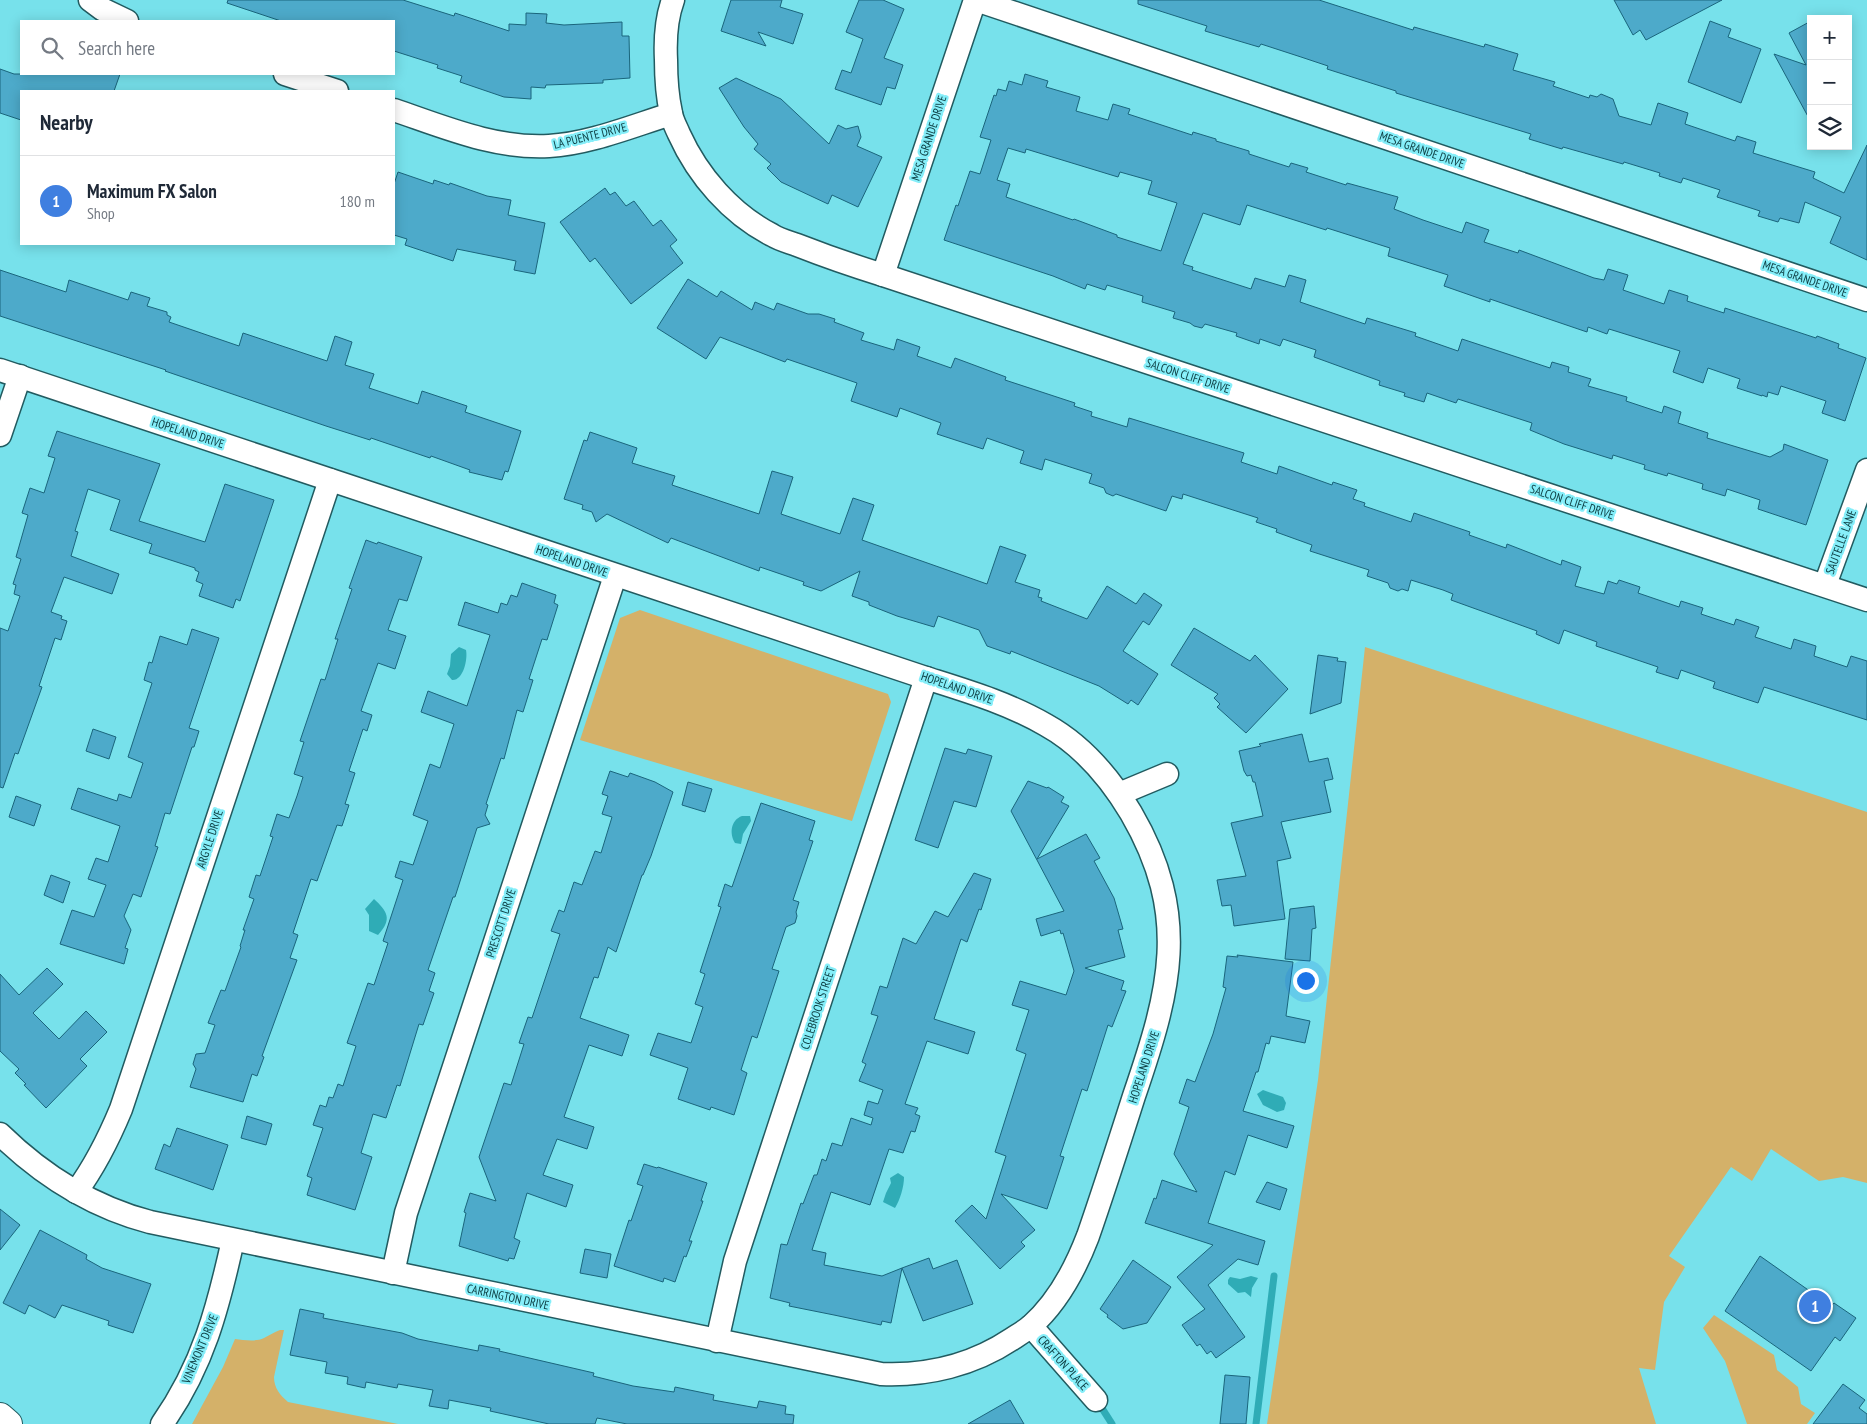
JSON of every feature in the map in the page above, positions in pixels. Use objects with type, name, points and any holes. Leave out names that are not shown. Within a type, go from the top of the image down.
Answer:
[{"type":"main road","points":[[0,1417],[8,1424]]},
{"type":"street","points":[[90,0],[102,10],[125,20]]},
{"type":"street","name":"SALCON CLIFF DRIVE","points":[[673,0],[669,11],[666,32],[666,79],[671,114],[683,142],[697,166],[714,189],[739,213],[772,236],[883,276],[1867,600]]},
{"type":"street","name":"MESA GRANDE DRIVE","points":[[883,276],[975,0],[1867,300]]},
{"type":"street","points":[[288,75],[334,90]]},
{"type":"street","name":"LA PUENTE DRIVE","points":[[395,110],[489,141],[518,146],[572,143],[671,114]]},
{"type":"street","points":[[0,435],[10,373]]},
{"type":"street","name":"HOPELAND DRIVE","points":[[10,373],[1002,704],[1048,726],[1095,764],[1119,794],[1142,832],[1159,873],[1169,931],[1165,992],[1155,1034],[1078,1261],[1068,1281],[1056,1298],[1031,1326]]},
{"type":"street","name":"SAUTELLE LANE","points":[[1825,585],[1867,470]]},
{"type":"street","name":"ARGYLE DRIVE","points":[[76,1192],[89,1175],[121,1109],[330,480]]},
{"type":"street","name":"PRESCOTT DRIVE","points":[[393,1273],[409,1204],[616,576]]},
{"type":"street","name":"COLEBROOK STREET","points":[[718,1341],[735,1261],[926,678]]},
{"type":"street","points":[[1119,794],[1167,774]]},
{"type":"street","name":"CARRINGTON DRIVE","points":[[0,1134],[52,1177],[113,1211],[130,1217],[881,1374],[933,1371],[967,1362],[1000,1346],[1031,1326]]},
{"type":"street","name":"VINEMONT DRIVE","points":[[162,1424],[186,1386],[210,1332],[233,1240]]},
{"type":"street","name":"CRAFTON PLACE","points":[[1031,1326],[1096,1400]]},
{"type":"shaded area","points":[[640,610],[888,694],[891,702],[852,821],[580,740],[620,618]]},
{"type":"shaded area","points":[[1365,647],[1867,812],[1867,1183],[1843,1177],[1819,1181],[1771,1149],[1752,1181],[1731,1167],[1669,1256],[1685,1267],[1664,1302],[1655,1370],[1639,1368],[1656,1424],[1267,1424],[1318,1080]]},
{"type":"shaded area","points":[[1714,1315],[1774,1355],[1777,1370],[1798,1387],[1801,1404],[1815,1413],[1807,1424],[1747,1424],[1725,1361],[1703,1328]]},
{"type":"shaded area","points":[[284,1330],[274,1381],[282,1397],[288,1402],[398,1424],[192,1424],[223,1367],[235,1339],[257,1340]]},
{"type":"water","points":[[459,647],[466,650],[464,669],[459,677],[452,680],[447,674],[451,654]]},
{"type":"water","points":[[742,816],[750,816],[751,821],[743,834],[741,844],[735,843],[732,827],[735,820]]},
{"type":"water","points":[[374,899],[385,911],[387,920],[378,935],[369,931],[369,915],[365,909]]},
{"type":"water","points":[[1263,1090],[1283,1097],[1286,1103],[1284,1110],[1277,1112],[1263,1105],[1257,1094]]},
{"type":"water","points":[[898,1173],[904,1177],[904,1181],[899,1201],[895,1208],[883,1202],[891,1183],[890,1178]]},
{"type":"water","points":[[1251,1276],[1258,1278],[1252,1288],[1251,1297],[1245,1292],[1238,1293],[1228,1284],[1230,1277],[1240,1279]]},
{"type":"building","points":[[228,0],[403,0],[454,16],[455,13],[509,31],[509,24],[526,25],[526,13],[547,14],[546,23],[564,25],[622,22],[622,36],[629,36],[630,78],[603,80],[603,83],[546,85],[545,88],[531,87],[531,99],[504,97],[460,82],[462,76],[437,68],[438,65],[395,51],[395,20],[278,20],[227,3]]},
{"type":"building","points":[[731,0],[782,0],[780,7],[803,14],[793,44],[758,32],[766,46],[721,31]]},
{"type":"building","points":[[859,0],[883,0],[904,9],[884,58],[903,65],[895,89],[887,87],[881,105],[835,89],[842,70],[851,73],[863,39],[846,32]]},
{"type":"building","points":[[1138,0],[1319,0],[1413,30],[1414,27],[1484,47],[1485,44],[1518,54],[1513,70],[1555,82],[1553,86],[1589,98],[1590,95],[1597,97],[1601,94],[1613,99],[1619,116],[1651,125],[1658,103],[1688,113],[1685,124],[1735,141],[1737,136],[1756,142],[1753,153],[1815,172],[1813,178],[1844,193],[1867,145],[1867,260],[1830,243],[1841,217],[1805,202],[1799,223],[1780,218],[1778,222],[1758,216],[1760,211],[1717,197],[1720,190],[1683,178],[1681,183],[1659,176],[1660,173],[1624,162],[1623,164],[1529,139],[1531,134],[1396,93],[1396,91],[1327,69],[1328,66],[1261,44],[1259,47],[1205,31],[1207,26],[1138,4]]},
{"type":"building","points":[[1614,0],[1722,0],[1646,40],[1640,30],[1633,35]]},
{"type":"building","points":[[1710,21],[1731,29],[1728,37],[1761,49],[1741,103],[1688,82]]},
{"type":"building","points":[[1807,23],[1807,115],[1774,54],[1806,65],[1789,33]]},
{"type":"building","points":[[0,69],[20,75],[120,75],[114,90],[20,90],[20,120],[0,113]]},
{"type":"building","points":[[1025,74],[1048,81],[1046,87],[1080,97],[1076,111],[1108,120],[1113,104],[1130,109],[1128,114],[1192,135],[1193,132],[1216,139],[1216,141],[1249,151],[1249,154],[1289,167],[1291,163],[1308,168],[1306,172],[1346,185],[1347,183],[1398,197],[1394,209],[1423,220],[1462,233],[1466,222],[1489,230],[1484,242],[1518,253],[1519,250],[1594,278],[1604,280],[1608,269],[1628,275],[1623,290],[1664,304],[1669,290],[1688,296],[1687,301],[1724,313],[1725,308],[1816,338],[1817,336],[1839,344],[1838,348],[1866,358],[1845,421],[1822,413],[1826,401],[1781,386],[1778,395],[1768,392],[1767,397],[1762,396],[1737,388],[1740,379],[1708,368],[1703,383],[1673,372],[1680,351],[1609,329],[1607,334],[1588,327],[1587,332],[1490,299],[1490,302],[1444,286],[1448,275],[1388,256],[1390,248],[1247,205],[1240,225],[1203,213],[1183,264],[1193,267],[1192,270],[1251,289],[1255,278],[1285,287],[1289,275],[1306,280],[1300,302],[1365,324],[1367,318],[1416,333],[1415,336],[1458,351],[1462,339],[1550,368],[1552,362],[1569,367],[1568,372],[1591,379],[1588,386],[1627,397],[1626,401],[1662,413],[1664,406],[1681,412],[1678,423],[1708,433],[1707,438],[1770,457],[1783,450],[1784,444],[1828,460],[1806,525],[1758,509],[1760,500],[1727,489],[1725,496],[1702,489],[1703,484],[1668,473],[1667,476],[1644,469],[1645,465],[1613,455],[1612,459],[1564,444],[1530,430],[1532,423],[1458,399],[1456,403],[1427,393],[1424,402],[1404,396],[1405,393],[1379,385],[1380,381],[1314,357],[1316,350],[1283,339],[1280,346],[1260,339],[1259,344],[1236,336],[1237,333],[1205,324],[1202,328],[1194,326],[1173,318],[1175,312],[1142,302],[1143,296],[1107,285],[1105,290],[1087,284],[1085,289],[1053,276],[944,240],[970,171],[980,174],[991,140],[980,137],[994,95],[996,96],[998,89],[1006,91],[1009,81],[1022,85]],"holes":[[[1008,148],[1025,153],[1026,149],[1118,177],[1120,172],[1152,181],[1148,194],[1177,203],[1161,251],[1117,237],[1117,235],[1074,219],[1006,197],[1010,184],[997,180]]]},
{"type":"building","points":[[736,78],[781,99],[829,144],[838,125],[846,129],[858,126],[861,137],[857,146],[882,157],[858,207],[832,195],[828,204],[781,182],[767,168],[771,164],[754,149],[758,144],[744,127],[719,88]]},
{"type":"building","points":[[398,172],[433,184],[434,180],[449,185],[450,183],[487,196],[511,200],[508,215],[545,223],[535,274],[514,270],[516,261],[457,249],[453,261],[405,245],[407,239],[395,235],[395,181]]},
{"type":"building","points":[[605,188],[610,195],[615,192],[626,206],[634,201],[653,226],[661,220],[677,240],[670,246],[683,263],[631,304],[595,258],[590,262],[560,222]]},
{"type":"building","points":[[0,270],[66,292],[69,280],[128,300],[131,292],[150,298],[147,306],[167,312],[167,315],[171,317],[169,322],[239,346],[243,333],[327,361],[335,336],[352,342],[345,365],[374,374],[369,388],[418,404],[422,391],[467,406],[465,412],[521,431],[508,472],[505,471],[502,480],[469,472],[470,470],[431,456],[430,458],[371,438],[370,440],[326,426],[166,370],[0,316]]},
{"type":"building","points":[[688,279],[717,297],[721,291],[752,310],[755,302],[774,310],[777,303],[808,314],[819,314],[835,319],[834,322],[864,333],[861,340],[894,350],[897,339],[920,347],[917,356],[951,368],[955,358],[1006,377],[1005,380],[1075,403],[1074,406],[1092,412],[1091,416],[1127,427],[1129,418],[1244,453],[1241,462],[1277,474],[1279,466],[1332,485],[1333,482],[1357,490],[1353,499],[1365,503],[1364,506],[1411,522],[1414,513],[1470,532],[1469,535],[1506,548],[1507,544],[1561,565],[1562,560],[1581,567],[1575,586],[1604,594],[1608,581],[1617,584],[1619,580],[1640,587],[1638,593],[1679,607],[1681,601],[1703,608],[1701,614],[1734,625],[1736,619],[1759,627],[1755,637],[1791,649],[1794,639],[1816,646],[1814,656],[1847,667],[1851,656],[1867,661],[1867,720],[1764,687],[1758,703],[1713,688],[1715,682],[1681,670],[1678,679],[1656,672],[1658,667],[1596,646],[1597,642],[1564,630],[1559,644],[1536,634],[1537,631],[1451,600],[1453,594],[1411,580],[1408,591],[1402,589],[1398,591],[1390,588],[1388,583],[1367,576],[1369,570],[1310,551],[1312,545],[1276,532],[1277,529],[1256,522],[1258,518],[1183,494],[1182,499],[1172,496],[1166,511],[1116,494],[1113,496],[1106,493],[1104,488],[1089,483],[1092,474],[1045,459],[1042,470],[1020,463],[1024,451],[987,438],[983,449],[937,434],[941,423],[900,408],[897,417],[851,401],[857,383],[787,359],[785,362],[720,337],[706,359],[657,328]]},
{"type":"building","points":[[57,431],[160,464],[139,521],[205,542],[225,484],[274,500],[240,601],[236,599],[233,608],[199,596],[203,584],[196,581],[199,572],[195,568],[149,553],[152,544],[110,530],[120,500],[88,489],[75,531],[78,532],[71,556],[119,574],[112,594],[64,577],[51,612],[62,616],[61,619],[67,621],[61,640],[55,638],[39,686],[42,687],[18,754],[15,753],[3,788],[0,787],[0,628],[8,631],[20,596],[14,594],[16,585],[13,584],[21,559],[16,557],[28,515],[22,513],[30,488],[44,493],[55,458],[48,456]]},
{"type":"building","points":[[590,432],[637,448],[632,463],[675,476],[672,485],[759,514],[772,471],[793,477],[781,514],[840,534],[853,498],[874,505],[862,540],[987,584],[1000,546],[1026,555],[1015,582],[1040,590],[1038,597],[1042,598],[1041,601],[1087,619],[1107,586],[1136,604],[1144,593],[1162,605],[1149,625],[1143,621],[1123,651],[1158,674],[1138,705],[1131,700],[1128,704],[1099,686],[1011,651],[1010,654],[987,646],[979,630],[938,616],[934,627],[869,605],[869,602],[852,596],[860,571],[821,591],[803,585],[804,582],[760,567],[759,571],[671,538],[668,543],[607,514],[596,522],[592,512],[582,509],[583,505],[564,499],[584,440],[587,441]]},
{"type":"building","points":[[366,540],[377,544],[378,542],[422,557],[407,601],[399,599],[388,630],[406,636],[395,669],[378,663],[361,711],[372,715],[367,731],[363,729],[349,771],[355,773],[345,804],[349,805],[342,826],[337,825],[317,881],[311,879],[293,933],[298,935],[290,958],[297,960],[262,1056],[264,1057],[257,1076],[252,1074],[243,1102],[190,1087],[196,1069],[193,1064],[196,1054],[205,1053],[215,1025],[208,1023],[221,990],[225,991],[241,947],[245,930],[243,930],[254,899],[249,897],[256,875],[260,876],[273,837],[270,836],[277,814],[289,818],[297,796],[303,777],[294,774],[304,742],[300,741],[321,679],[325,680],[338,639],[335,639],[352,589],[349,588]]},
{"type":"building","points":[[522,583],[556,595],[554,603],[558,605],[547,640],[542,639],[529,679],[533,680],[523,712],[517,710],[504,759],[501,758],[486,804],[488,805],[485,815],[490,824],[477,828],[455,897],[453,897],[428,970],[435,973],[429,991],[434,993],[423,1025],[419,1024],[400,1086],[397,1085],[386,1118],[373,1114],[361,1153],[372,1157],[355,1210],[307,1195],[312,1178],[307,1176],[323,1128],[313,1125],[320,1105],[326,1107],[329,1097],[333,1098],[338,1084],[343,1086],[356,1046],[347,1043],[368,983],[374,985],[388,943],[383,941],[403,880],[395,877],[400,861],[413,865],[428,821],[413,815],[430,764],[440,768],[454,724],[421,712],[428,691],[467,706],[490,635],[458,625],[465,602],[498,613],[501,603],[507,605],[511,595],[517,597]]},
{"type":"building","points":[[1194,628],[1250,661],[1255,655],[1288,689],[1246,733],[1217,707],[1220,704],[1214,698],[1218,694],[1171,665]]},
{"type":"building","points":[[192,629],[219,638],[189,728],[199,731],[194,747],[192,747],[170,814],[165,813],[155,846],[158,847],[141,897],[133,894],[124,916],[131,930],[125,948],[128,949],[124,964],[60,944],[72,910],[94,917],[106,885],[88,879],[96,858],[108,862],[120,826],[71,809],[78,788],[117,801],[119,794],[131,798],[143,763],[128,757],[152,683],[144,680],[149,662],[152,663],[160,636],[187,645]]},
{"type":"building","points":[[1318,655],[1338,658],[1337,661],[1346,662],[1341,703],[1310,714]]},
{"type":"building","points":[[93,729],[116,737],[109,759],[86,751]]},
{"type":"building","points":[[1302,734],[1309,762],[1328,758],[1333,779],[1324,781],[1331,812],[1281,822],[1291,858],[1277,861],[1285,919],[1234,926],[1231,905],[1222,906],[1217,880],[1246,876],[1231,823],[1263,816],[1255,782],[1253,782],[1251,775],[1247,776],[1244,771],[1239,751],[1261,746],[1259,744]]},
{"type":"building","points":[[945,748],[966,754],[968,749],[992,756],[976,807],[954,801],[938,848],[915,840]]},
{"type":"building","points":[[610,771],[628,777],[630,773],[655,782],[673,792],[616,952],[608,947],[598,978],[594,977],[580,1018],[629,1035],[622,1056],[589,1045],[564,1117],[594,1127],[587,1149],[557,1139],[543,1175],[573,1185],[566,1207],[527,1193],[514,1238],[520,1241],[514,1259],[509,1258],[508,1261],[459,1246],[466,1213],[464,1212],[470,1193],[496,1201],[479,1157],[504,1083],[511,1085],[524,1044],[519,1043],[528,1017],[532,1018],[560,934],[551,931],[559,910],[564,912],[574,882],[582,885],[595,851],[601,853],[612,817],[602,814],[608,796],[602,794]]},
{"type":"building","points":[[1028,781],[1048,787],[1064,797],[1061,802],[1069,806],[1037,859],[1086,834],[1100,858],[1094,861],[1114,898],[1123,929],[1118,930],[1125,957],[1085,968],[1124,981],[1121,990],[1126,991],[1112,1027],[1108,1025],[1087,1091],[1082,1089],[1060,1156],[1064,1157],[1047,1209],[1001,1194],[1035,1230],[1021,1242],[1025,1246],[1000,1269],[955,1221],[972,1205],[986,1219],[1006,1156],[995,1152],[1026,1054],[1016,1050],[1029,1010],[1012,1005],[1020,981],[1066,995],[1074,971],[1063,933],[1061,934],[1060,930],[1041,936],[1036,919],[1064,911],[1011,811]]},
{"type":"building","points":[[688,782],[712,789],[705,812],[682,805]]},
{"type":"building","points":[[16,796],[41,805],[34,826],[9,817]]},
{"type":"building","points":[[761,803],[815,821],[809,840],[813,841],[793,900],[799,902],[796,912],[797,916],[795,923],[786,927],[772,969],[779,971],[757,1038],[752,1036],[741,1070],[747,1073],[734,1115],[711,1107],[710,1110],[678,1099],[688,1068],[650,1055],[658,1033],[691,1043],[703,1007],[695,1004],[705,974],[700,972],[721,907],[718,906],[725,884],[732,887]]},
{"type":"building","points":[[974,873],[991,879],[981,910],[979,909],[967,942],[961,939],[934,1019],[975,1032],[968,1054],[927,1041],[905,1104],[918,1108],[915,1114],[920,1116],[915,1132],[911,1131],[903,1153],[889,1149],[870,1205],[831,1192],[812,1250],[826,1253],[824,1265],[882,1276],[902,1268],[891,1323],[882,1321],[881,1325],[789,1306],[790,1303],[770,1298],[781,1244],[787,1245],[801,1203],[803,1204],[814,1175],[817,1175],[822,1159],[826,1161],[832,1143],[842,1146],[851,1118],[871,1125],[873,1118],[864,1115],[868,1101],[878,1104],[883,1090],[859,1081],[866,1064],[862,1062],[878,1016],[871,1014],[880,986],[887,988],[903,938],[916,944],[935,911],[948,917]]},
{"type":"building","points":[[51,875],[70,882],[63,903],[44,895]]},
{"type":"building","points":[[1314,906],[1316,928],[1312,929],[1310,961],[1285,959],[1290,909]]},
{"type":"building","points":[[1237,955],[1293,962],[1286,1016],[1310,1021],[1305,1043],[1271,1036],[1269,1044],[1266,1043],[1258,1072],[1256,1072],[1243,1111],[1294,1126],[1287,1148],[1248,1135],[1235,1175],[1225,1171],[1208,1223],[1265,1241],[1258,1265],[1238,1259],[1208,1285],[1245,1337],[1216,1358],[1211,1351],[1207,1354],[1200,1344],[1197,1346],[1182,1325],[1205,1309],[1177,1277],[1213,1245],[1145,1223],[1162,1180],[1197,1192],[1174,1154],[1189,1107],[1179,1103],[1187,1079],[1195,1082],[1213,1034],[1226,988],[1223,987],[1227,956],[1238,957]]},
{"type":"building","points":[[47,968],[63,984],[33,1013],[59,1039],[86,1011],[107,1032],[80,1059],[87,1066],[46,1108],[15,1073],[19,1069],[0,1051],[0,974],[19,995]]},
{"type":"building","points":[[247,1116],[272,1124],[266,1145],[241,1138]]},
{"type":"building","points":[[177,1128],[228,1145],[213,1190],[155,1169],[164,1144],[170,1147]]},
{"type":"building","points":[[644,1164],[707,1183],[701,1201],[703,1201],[689,1241],[692,1241],[686,1257],[684,1256],[675,1282],[664,1278],[663,1282],[614,1266],[629,1220],[631,1221],[643,1186],[637,1184]]},
{"type":"building","points":[[1267,1182],[1287,1189],[1280,1210],[1256,1202]]},
{"type":"building","points":[[0,1209],[20,1225],[0,1250]]},
{"type":"building","points":[[40,1230],[87,1255],[86,1259],[102,1268],[151,1284],[133,1333],[108,1325],[109,1321],[62,1305],[55,1318],[29,1305],[25,1314],[3,1303]]},
{"type":"building","points":[[585,1249],[611,1254],[607,1278],[580,1273]]},
{"type":"building","points":[[1760,1256],[1831,1306],[1834,1303],[1856,1318],[1840,1341],[1835,1337],[1811,1371],[1725,1311]]},
{"type":"building","points":[[929,1258],[933,1269],[957,1260],[973,1304],[923,1321],[902,1268]]},
{"type":"building","points":[[1133,1260],[1171,1287],[1147,1323],[1123,1329],[1100,1309]]},
{"type":"building","points":[[300,1309],[324,1314],[323,1318],[402,1333],[418,1339],[478,1351],[479,1345],[500,1349],[499,1351],[594,1373],[593,1376],[633,1386],[674,1392],[675,1387],[714,1395],[713,1400],[757,1408],[759,1401],[786,1406],[785,1414],[794,1415],[793,1424],[627,1424],[597,1418],[595,1424],[549,1424],[490,1411],[491,1408],[449,1400],[448,1409],[429,1406],[433,1390],[398,1384],[397,1388],[366,1382],[365,1388],[347,1384],[348,1377],[325,1373],[327,1362],[290,1355]]},
{"type":"building","points":[[1225,1375],[1250,1377],[1246,1424],[1220,1424]]},
{"type":"building","points":[[1843,1384],[1865,1400],[1859,1408],[1867,1414],[1867,1424],[1813,1424]]},
{"type":"building","points":[[1010,1400],[1024,1424],[968,1424]]},
{"type":"waterway","points":[[1256,1424],[1274,1276]]},
{"type":"waterway","points":[[1098,1402],[1112,1424]]},
{"type":"place","name":"Maximum FX Salon","points":[[1815,1306]]}]
